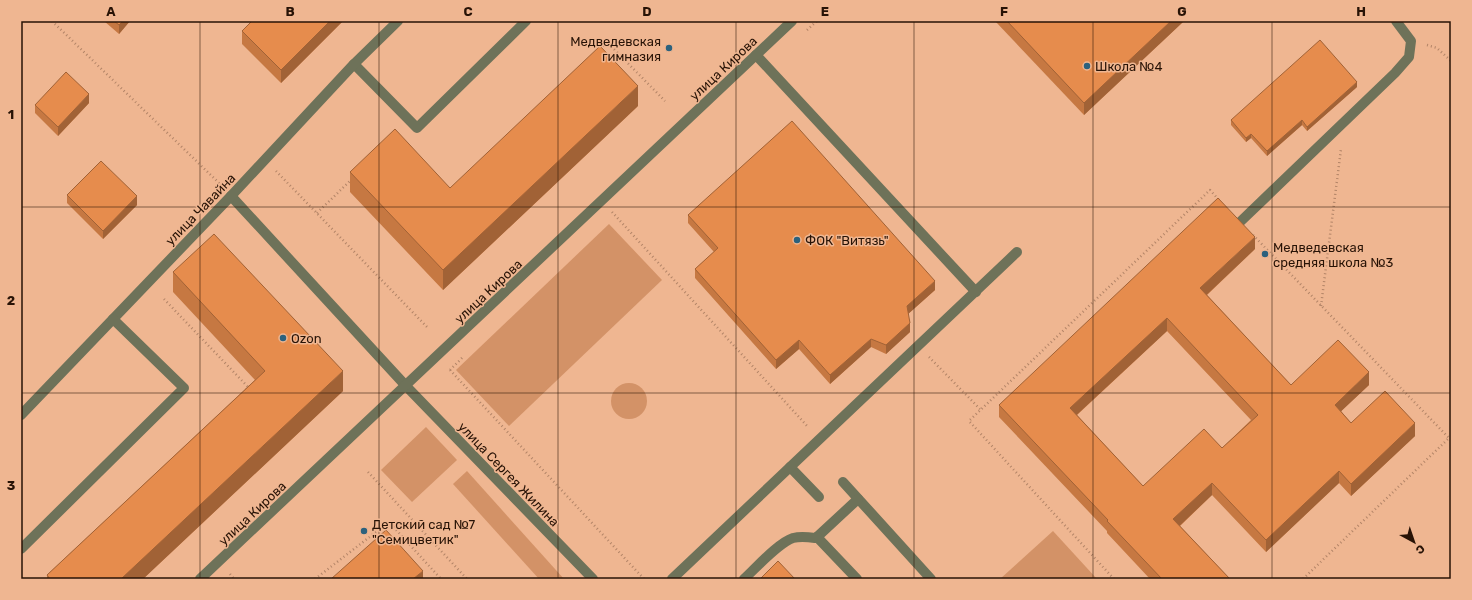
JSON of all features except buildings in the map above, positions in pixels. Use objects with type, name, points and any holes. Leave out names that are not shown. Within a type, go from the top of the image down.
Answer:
[{"type":"street","name":"улица Чавайна","points":[[23,410],[231,196],[354,64],[398,21]]},
{"type":"street","points":[[354,64],[417,128],[526,21]]},
{"type":"street","name":"улица Кирова","points":[[200,579],[792,21]]},
{"type":"street","points":[[1240,222],[1395,73],[1409,57],[1410,41],[1396,21]]},
{"type":"street","points":[[756,55],[976,292]]},
{"type":"street","name":"улица Сергея Жилина","points":[[231,196],[406,386],[593,579]]},
{"type":"street","points":[[672,579],[1017,252]]},
{"type":"street","points":[[21,549],[184,388],[113,318]]},
{"type":"street","points":[[790,467],[819,497]]},
{"type":"street","points":[[843,482],[931,579]]},
{"type":"street","points":[[744,579],[782,544],[792,538],[804,536],[815,538],[858,499]]},
{"type":"street","points":[[817,536],[857,579]]},
{"type":"path","points":[[52,21],[231,196]]},
{"type":"path","points":[[1410,41],[1437,48],[1451,61]]},
{"type":"path","points":[[596,53],[607,42],[665,101]]},
{"type":"path","points":[[1321,306],[1345,121]]},
{"type":"path","points":[[265,160],[427,326]]},
{"type":"path","points":[[317,213],[357,175]]},
{"type":"path","points":[[1114,579],[969,421],[1210,190],[1220,201]]},
{"type":"path","points":[[602,201],[819,440]]},
{"type":"path","points":[[1240,222],[1449,438],[1303,579]]},
{"type":"path","points":[[164,299],[248,388],[242,393]]},
{"type":"path","points":[[918,346],[980,409]]},
{"type":"path","points":[[437,356],[644,579]]},
{"type":"path","points":[[368,472],[467,579]]},
{"type":"path","points":[[315,579],[390,522],[441,579]]},
{"type":"shaded area","points":[[609,224],[662,280],[509,426],[456,370]]},
{"type":"shaded area","points":[[633,383],[642,388],[646,394],[646,408],[642,414],[633,419],[625,419],[616,414],[612,408],[611,397],[616,388],[622,384]]},
{"type":"shaded area","points":[[426,427],[457,460],[412,502],[381,470]]},
{"type":"shaded area","points":[[467,471],[564,579],[539,579],[453,484]]},
{"type":"shaded area","points":[[1053,531],[1097,579],[1000,579]]},
{"type":"place","name":"Медведевская гимназия","points":[[669,48]]},
{"type":"place","name":"Школа №4","points":[[1087,66]]},
{"type":"place","name":"ФОК \"Витязь\"","points":[[797,240]]},
{"type":"place","name":"Медведевская средняя школа №3","points":[[1265,254]]},
{"type":"place","name":"Ozon","points":[[283,338]]},
{"type":"place","name":"Детский сад №7 \"Семицветик\"","points":[[364,531]]}]
